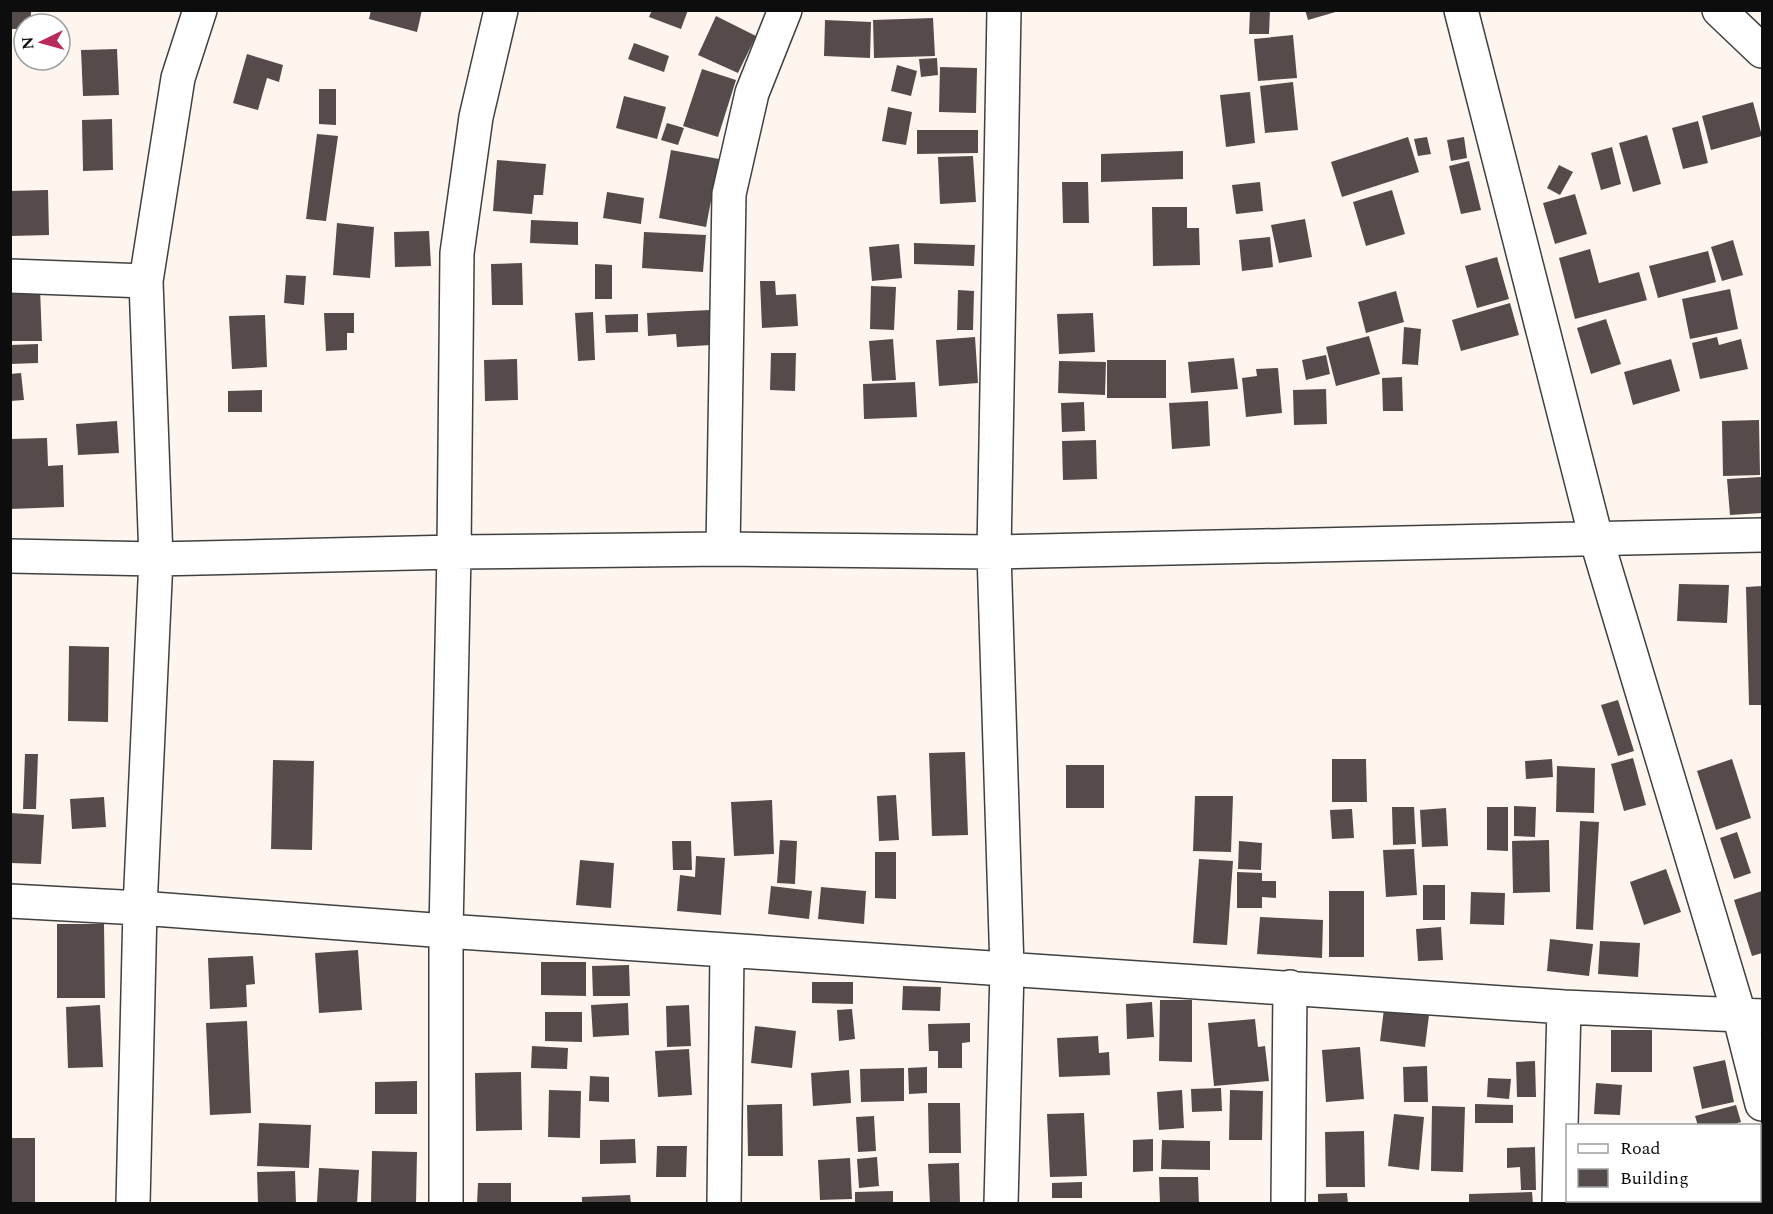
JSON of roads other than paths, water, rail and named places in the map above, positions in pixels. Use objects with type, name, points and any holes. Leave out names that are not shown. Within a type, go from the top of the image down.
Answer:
[{"type":"street","points":[[133,1203],[140,908],[156,559],[146,281],[178,78],[200,10]]},
{"type":"street","points":[[446,1203],[446,931],[454,552],[457,253],[476,117],[501,10]]},
{"type":"street","points":[[723,549],[729,194],[752,93],[785,10]]},
{"type":"street","points":[[1001,1203],[1007,969],[994,552],[1004,10]]},
{"type":"street","points":[[1461,10],[1596,538],[1751,1015],[1762,1104]]},
{"type":"street","points":[[1719,10],[1762,51]]},
{"type":"street","points":[[10,276],[146,281]]},
{"type":"street","points":[[10,556],[156,559],[723,549],[994,552],[1762,535]]},
{"type":"street","points":[[10,901],[140,908],[727,951],[1564,1007],[1751,1015]]},
{"type":"street","points":[[724,1203],[727,951]]},
{"type":"street","points":[[1288,1203],[1290,987]]},
{"type":"street","points":[[1559,1203],[1564,1007]]}]
